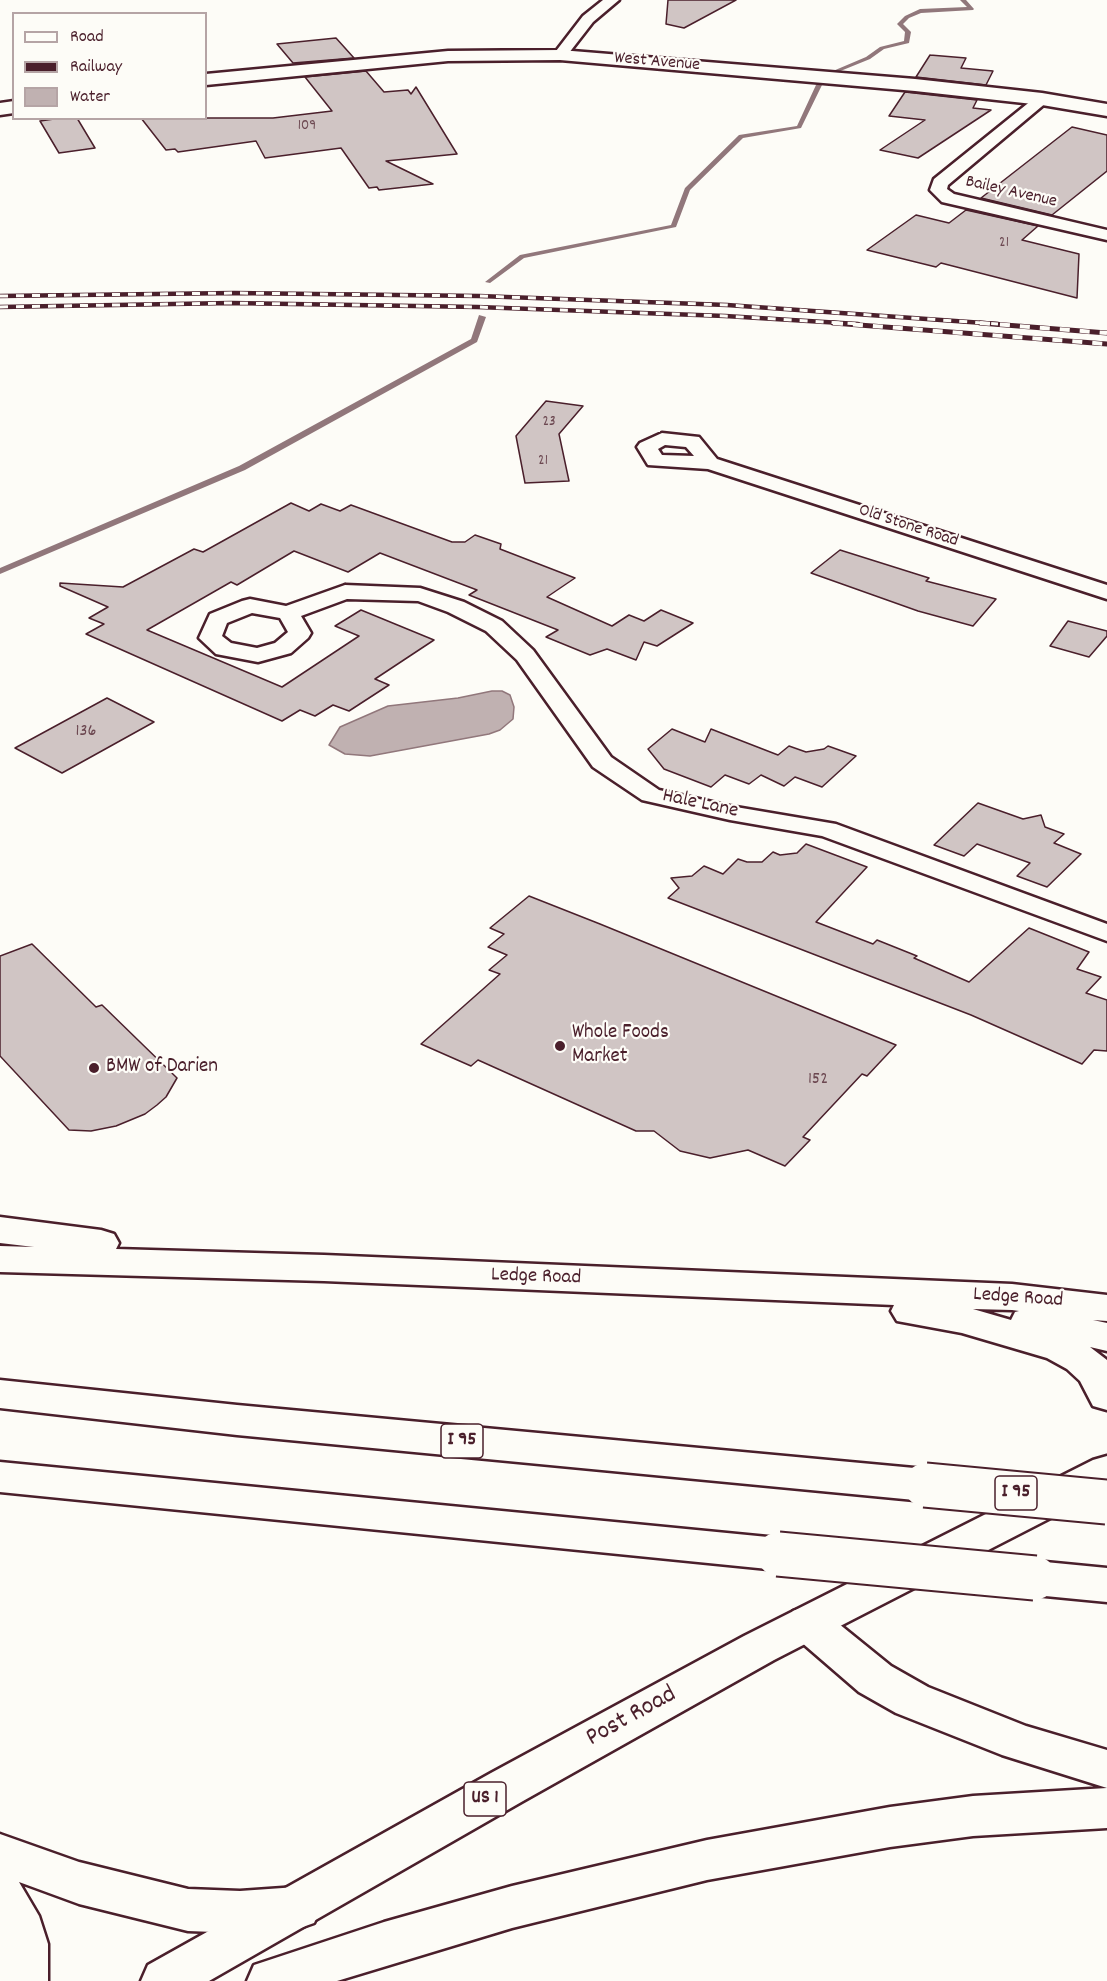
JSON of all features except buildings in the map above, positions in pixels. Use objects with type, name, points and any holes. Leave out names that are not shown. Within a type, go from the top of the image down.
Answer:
[{"type":"main road","name":"West Avenue","points":[[207,80],[448,56],[560,55],[892,83],[1042,99],[1107,110]]},
{"type":"main road","name":"Ledge Road","points":[[0,1230],[324,1268]]},
{"type":"main road","name":"Ledge Road","points":[[0,1259],[324,1268],[1012,1297],[1107,1308]]},
{"type":"main road","name":"Ledge Road","points":[[748,1286],[962,1319],[1035,1323],[1107,1337]]},
{"type":"main road","name":"Ledge Road","points":[[962,1319],[1061,1348],[1081,1359],[1095,1372],[1107,1396]]},
{"type":"main road","name":"I 95","points":[[0,1394],[213,1418],[925,1485],[1105,1476]]},
{"type":"main road","name":"Post Road","points":[[165,1981],[507,1787],[808,1623],[1105,1476]]},
{"type":"main road","points":[[0,1477],[1107,1585]]},
{"type":"main road","points":[[808,1623],[875,1679],[912,1700],[1018,1742],[1107,1769]]},
{"type":"main road","points":[[271,1981],[384,1944],[512,1907],[706,1860],[890,1827],[963,1817],[1107,1808]]},
{"type":"main road","points":[[0,1854],[79,1883],[188,1910],[240,1912],[297,1908]]},
{"type":"main road","points":[[0,1893],[15,1916],[24,1944],[24,1981]]},
{"type":"street","points":[[560,55],[588,19],[612,0]]},
{"type":"street","name":"Bailey Avenue","points":[[1042,99],[940,183],[938,190],[948,198],[1107,235]]},
{"type":"street","name":"Old Stone Road","points":[[710,463],[1107,592]]},
{"type":"street","name":"Hale Lane","points":[[288,613],[345,592],[420,595],[456,607],[494,626],[525,655],[602,762],[651,795],[730,813],[827,829],[1107,933]]},
{"type":"water","points":[[502,691],[510,695],[514,707],[513,719],[500,730],[489,734],[370,756],[345,754],[329,745],[340,727],[388,706],[458,698]]},
{"type":"waterway","points":[[836,71],[868,58],[882,48],[907,42],[908,32],[900,24],[907,17],[920,11],[971,9],[963,0]]},
{"type":"waterway","points":[[488,282],[522,256],[674,226],[687,189],[741,136],[799,127],[819,85]]},
{"type":"waterway","points":[[0,571],[242,468],[474,340],[482,317]]},
{"type":"railway","points":[[0,296],[234,293],[479,296],[727,305],[998,324]]},
{"type":"railway","points":[[0,307],[231,303],[477,307],[725,316],[858,324]]},
{"type":"railway","points":[[833,323],[1107,344]]},
{"type":"railway","points":[[980,323],[1107,333]]},
{"type":"place","name":"Whole Foods Market","points":[[560,1046]]},
{"type":"place","name":"BMW of Darien","points":[[94,1068]]}]
